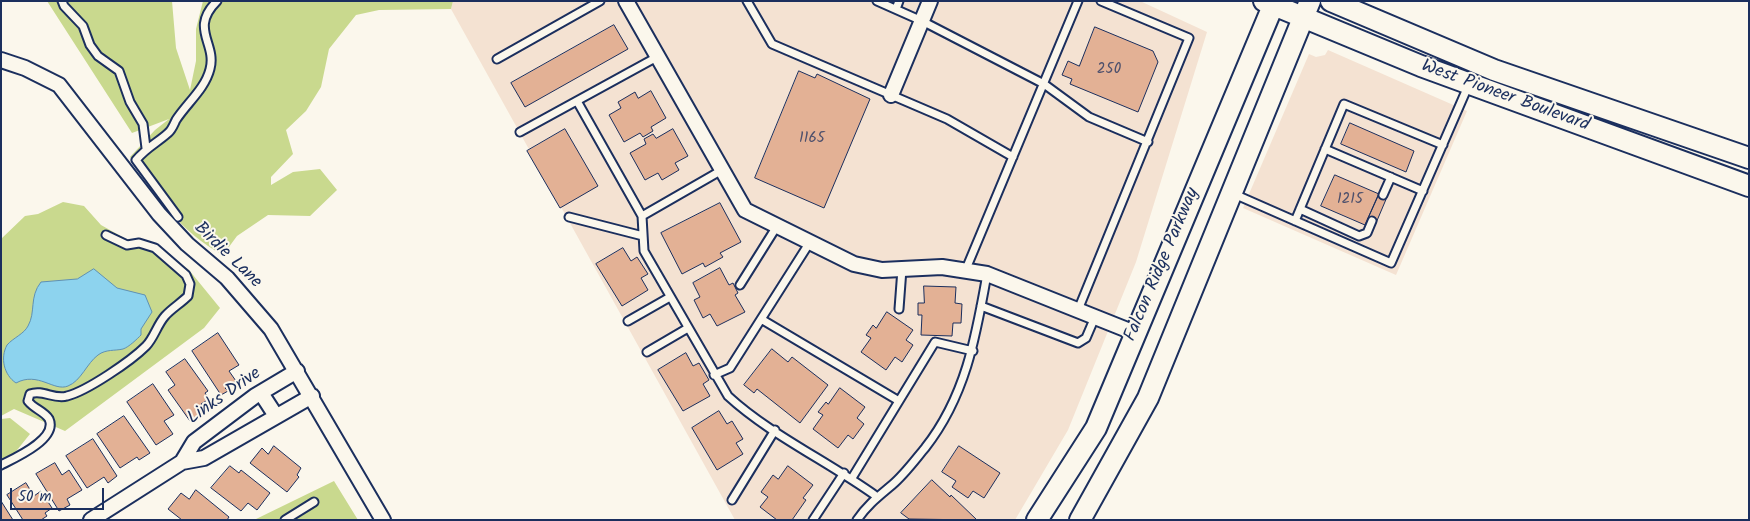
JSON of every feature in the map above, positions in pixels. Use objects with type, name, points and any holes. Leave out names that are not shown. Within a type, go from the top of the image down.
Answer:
[{"type":"main road","name":"West Pioneer Boulevard","points":[[1331,1],[1494,70],[1749,158]]},
{"type":"main road","name":"West Pioneer Boulevard","points":[[1271,2],[1307,9],[1469,84],[1749,186]]},
{"type":"main road","name":"Falcon Ridge Parkway","points":[[1037,520],[1096,428],[1271,2]]},
{"type":"main road","name":"Falcon Ridge Parkway","points":[[1080,520],[1148,398],[1307,9]]},
{"type":"main road","points":[[1469,84],[1472,79],[1479,75],[1525,81]]},
{"type":"street","points":[[626,1],[745,210],[854,264],[882,270],[942,267],[966,269],[987,274],[1134,333]]},
{"type":"street","points":[[891,95],[930,1]]},
{"type":"street","name":"Birdie Lane","points":[[2,61],[25,68],[59,85],[159,214],[187,244],[227,278],[271,328],[384,520]]},
{"type":"street","name":"Links Drive","points":[[182,462],[194,442],[261,392],[297,371]]},
{"type":"street","points":[[261,392],[276,416]]},
{"type":"street","name":"Links Drive","points":[[91,520],[182,462],[204,458],[312,396]]},
{"type":"lane","points":[[62,1],[64,6],[83,26],[90,45],[98,56],[119,71],[130,102],[143,124],[146,148]]},
{"type":"lane","points":[[178,217],[136,160],[146,148],[170,132],[202,87],[210,68],[204,33],[204,21],[208,10],[217,1]]},
{"type":"lane","points":[[497,59],[600,1]]},
{"type":"lane","points":[[747,1],[772,44],[947,119],[1013,157]]},
{"type":"lane","points":[[877,1],[922,21],[1044,84],[1089,117],[1148,142]]},
{"type":"lane","points":[[896,9],[899,1]]},
{"type":"lane","points":[[966,269],[1078,1]]},
{"type":"lane","points":[[1078,310],[1148,142],[1188,38],[1101,1]]},
{"type":"lane","points":[[520,132],[658,57]]},
{"type":"lane","points":[[1232,193],[1391,263],[1469,84]]},
{"type":"lane","points":[[577,100],[642,216],[644,250],[714,375],[728,396],[744,411],[852,478],[876,496]]},
{"type":"lane","points":[[1295,221],[1344,104],[1443,145]]},
{"type":"lane","points":[[1326,149],[1423,191]]},
{"type":"lane","points":[[642,216],[722,170]]},
{"type":"lane","points":[[1383,195],[1391,177]]},
{"type":"lane","points":[[1300,209],[1359,236],[1367,234],[1372,221]]},
{"type":"lane","points":[[569,217],[644,236]]},
{"type":"lane","points":[[740,285],[777,226]]},
{"type":"lane","points":[[1,465],[46,438],[50,427],[49,420],[42,412],[33,408],[28,401],[30,394],[38,391],[57,397],[68,396],[96,381],[125,363],[147,345],[165,316],[188,296],[190,284],[186,276],[155,248],[139,243],[126,245],[106,235]]},
{"type":"lane","points":[[714,375],[730,368],[810,242]]},
{"type":"lane","points":[[899,309],[902,269]]},
{"type":"lane","points":[[857,520],[876,496],[893,484],[926,446],[960,388],[973,351],[987,274]]},
{"type":"lane","points":[[628,321],[670,297]]},
{"type":"lane","points":[[981,306],[1078,343],[1086,338],[1095,317]]},
{"type":"lane","points":[[761,319],[899,400]]},
{"type":"lane","points":[[647,352],[688,328]]},
{"type":"lane","points":[[852,478],[935,342],[973,351]]},
{"type":"lane","points":[[732,500],[775,430]]},
{"type":"lane","points":[[813,520],[844,473]]},
{"type":"lane","points":[[285,520],[314,502]]},
{"type":"shaded area","points":[[453,1],[1140,1],[1207,32],[1136,262],[1068,430],[1015,520],[735,520],[451,9]]},
{"type":"shaded area","points":[[1328,50],[1467,111],[1396,275],[1243,208],[1309,54],[1316,57],[1325,55]]},
{"type":"green space","points":[[47,1],[172,1],[176,48],[190,90],[196,61],[196,29],[203,1],[453,1],[451,9],[379,10],[356,15],[329,49],[321,87],[306,111],[286,130],[293,154],[271,177],[271,185],[293,172],[320,169],[337,190],[310,216],[268,215],[237,236],[223,255],[194,235],[170,212],[130,157],[155,130],[169,119],[132,133]]},
{"type":"green space","points":[[63,202],[84,206],[101,225],[126,239],[153,243],[189,270],[220,308],[204,328],[65,431],[14,409],[1,416],[1,239],[25,216],[38,214]]},
{"type":"green space","points":[[10,418],[30,434],[1,470],[1,419]]},
{"type":"green space","points":[[334,481],[358,520],[254,520]]},
{"type":"water","points":[[94,269],[117,288],[145,295],[152,312],[141,329],[141,335],[125,348],[107,351],[98,355],[77,380],[68,386],[57,386],[31,379],[16,383],[9,376],[4,366],[5,350],[7,345],[28,326],[32,315],[35,293],[41,282],[77,279]]},
{"type":"building","points":[[614,25],[628,49],[525,107],[511,83]]},
{"type":"building","points":[[1095,27],[1153,51],[1158,62],[1138,112],[1070,84],[1072,79],[1062,75],[1068,61],[1079,66]]},
{"type":"building","points":[[799,71],[815,78],[817,74],[870,99],[824,208],[755,178]]},
{"type":"building","points":[[651,91],[666,118],[651,127],[653,131],[643,137],[640,133],[624,142],[609,115],[621,108],[618,102],[635,92],[638,98]]},
{"type":"building","points":[[1350,123],[1414,151],[1406,172],[1341,144]]},
{"type":"building","points":[[565,129],[598,186],[560,208],[527,151]]},
{"type":"building","points":[[673,129],[688,156],[675,163],[679,170],[662,180],[658,173],[645,180],[630,153],[646,144],[644,139],[653,134],[656,138]]},
{"type":"building","points":[[1335,175],[1379,194],[1365,225],[1321,206]]},
{"type":"building","points":[[1379,194],[1387,197],[1376,223],[1368,219]]},
{"type":"building","points":[[720,203],[741,242],[720,253],[723,257],[705,267],[703,263],[682,274],[661,233]]},
{"type":"building","points":[[623,248],[631,261],[637,257],[648,274],[641,278],[648,290],[622,306],[596,264]]},
{"type":"building","points":[[720,268],[729,285],[733,283],[738,293],[735,295],[745,312],[717,326],[710,314],[703,318],[694,300],[700,297],[693,283]]},
{"type":"building","points":[[924,286],[956,287],[955,303],[962,304],[961,323],[953,323],[952,336],[921,335],[922,315],[918,315],[918,303],[924,303]]},
{"type":"building","points":[[887,312],[913,330],[906,340],[913,345],[902,362],[895,357],[886,370],[861,352],[871,338],[866,335],[873,325],[876,328]]},
{"type":"building","points":[[218,333],[239,365],[229,371],[236,381],[225,388],[228,391],[221,395],[192,351]]},
{"type":"building","points":[[772,349],[788,362],[792,357],[828,385],[800,423],[757,389],[754,393],[744,385]]},
{"type":"building","points":[[686,353],[693,366],[699,363],[709,380],[703,384],[710,396],[683,411],[658,370]]},
{"type":"building","points":[[185,359],[208,391],[205,393],[209,399],[201,404],[205,409],[190,421],[168,390],[175,385],[166,372]]},
{"type":"building","points":[[153,384],[174,415],[164,421],[173,434],[156,445],[127,402]]},
{"type":"building","points":[[840,388],[865,407],[857,418],[864,424],[853,439],[848,435],[838,448],[813,429],[823,415],[818,412],[826,402],[828,404]]},
{"type":"building","points":[[719,411],[727,424],[732,421],[743,439],[736,443],[743,454],[717,470],[692,428]]},
{"type":"building","points":[[124,416],[150,453],[139,460],[137,457],[120,468],[97,434]]},
{"type":"building","points":[[93,439],[117,476],[108,483],[104,477],[87,488],[66,456]]},
{"type":"building","points":[[274,446],[301,468],[297,475],[299,477],[287,492],[250,463],[262,448],[268,454]]},
{"type":"building","points":[[959,446],[1000,473],[984,498],[973,491],[968,498],[952,487],[956,481],[942,472]]},
{"type":"building","points":[[55,463],[62,475],[69,470],[82,490],[67,499],[70,505],[59,511],[36,474]]},
{"type":"building","points":[[230,466],[239,473],[241,470],[270,493],[257,510],[248,503],[241,511],[211,488]]},
{"type":"building","points":[[788,466],[813,485],[803,498],[806,500],[792,520],[777,520],[760,507],[768,497],[761,492],[773,475],[778,479]]},
{"type":"building","points":[[932,480],[977,520],[909,519],[901,513]]},
{"type":"building","points":[[26,483],[34,496],[41,491],[52,508],[45,513],[47,516],[41,520],[23,520],[7,495]]},
{"type":"building","points":[[196,490],[229,517],[227,520],[182,520],[168,509],[181,493],[189,499]]},
{"type":"building","points":[[1,501],[13,520],[1,520]]}]
